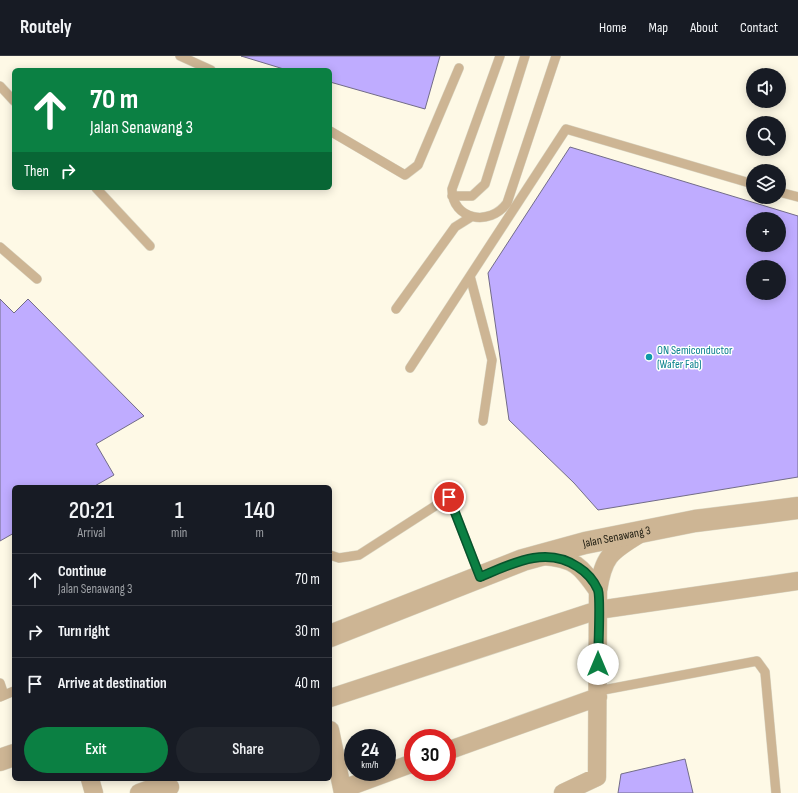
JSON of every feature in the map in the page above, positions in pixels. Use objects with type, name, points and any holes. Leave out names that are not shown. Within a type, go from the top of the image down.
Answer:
[{"type":"street","name":"Jalan Senawang 3","points":[[332,635],[523,560],[537,556],[585,543],[695,521],[797,508]]},
{"type":"street","points":[[563,793],[597,777],[598,591],[601,571],[607,558],[619,547],[646,531]]},
{"type":"street","points":[[537,556],[561,558],[573,563],[585,571],[598,591]]},
{"type":"street","points":[[332,697],[598,610],[798,581]]},
{"type":"street","points":[[456,748],[598,694]]},
{"type":"street","points":[[332,739],[343,791],[404,767]]},
{"type":"street","points":[[0,760],[12,756]]},
{"type":"street","points":[[91,781],[94,793]]},
{"type":"street","points":[[139,793],[161,785],[172,790]]},
{"type":"lane","points":[[180,56],[207,68]]},
{"type":"lane","points":[[500,56],[455,179],[452,196],[464,213],[471,217],[489,217],[497,213],[507,203],[556,56]]},
{"type":"lane","points":[[452,196],[472,196],[485,184],[525,56]]},
{"type":"lane","points":[[332,132],[405,175],[418,165],[459,68]]},
{"type":"lane","points":[[0,86],[12,99]]},
{"type":"lane","points":[[410,368],[566,129],[746,182]]},
{"type":"lane","points":[[98,190],[150,246]]},
{"type":"lane","points":[[786,194],[798,197]]},
{"type":"lane","points":[[396,309],[455,227],[471,217]]},
{"type":"lane","points":[[0,247],[37,279]]},
{"type":"lane","points":[[470,276],[492,360],[483,421]]},
{"type":"lane","points":[[332,556],[338,558],[359,555],[449,497],[480,577]]},
{"type":"lane","points":[[598,694],[757,661],[765,672],[776,793]]},
{"type":"lane","points":[[0,683],[2,696],[12,692]]},
{"type":"building","points":[[241,56],[440,56],[425,109],[332,83],[332,68],[280,68]]},
{"type":"building","name":"ON Semiconductor (Wafer Fab)","points":[[570,147],[746,200],[746,204],[758,204],[785,212],[746,212],[746,252],[786,252],[786,212],[798,216],[798,477],[598,510],[574,483],[509,420],[488,273]]},
{"type":"building","points":[[0,299],[14,313],[28,299],[144,416],[96,444],[114,475],[96,485],[12,485],[12,534],[0,541]]},
{"type":"building","points":[[685,759],[693,793],[618,793],[621,774]]},
{"type":"place","name":"ON Semiconductor (Wafer Fab)","points":[[649,357]]},
{"type":"route","points":[[449,497],[480,577],[537,556],[561,558],[573,563],[585,571],[598,591],[598,664]]}]
